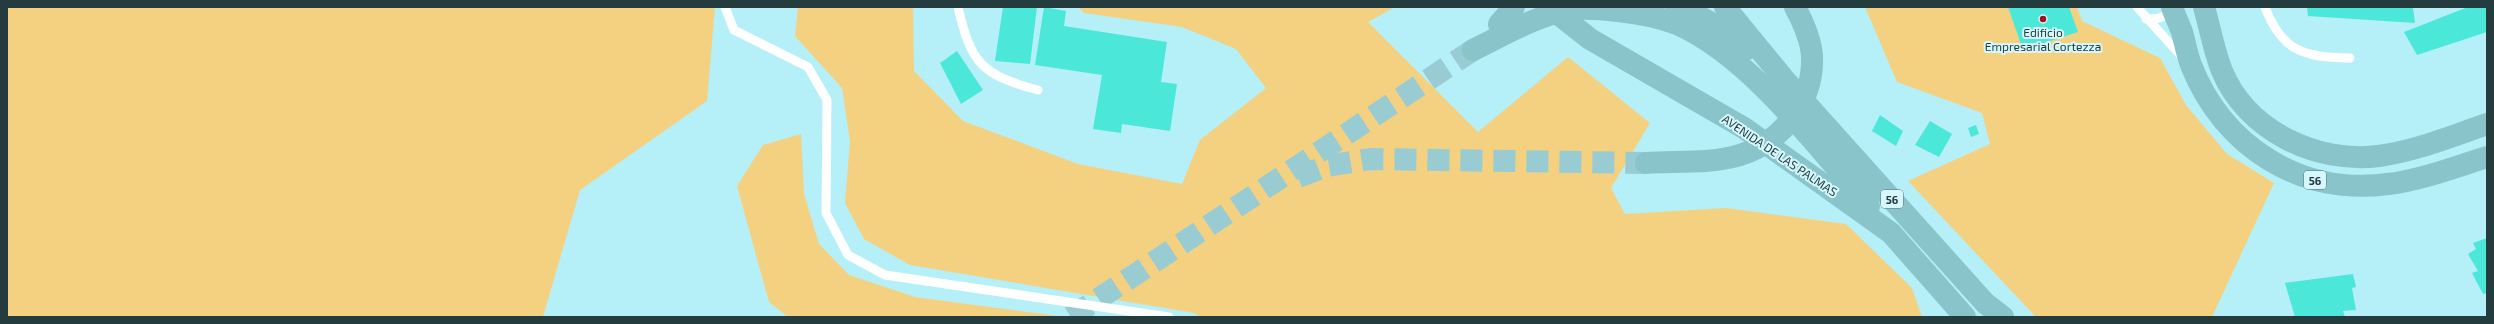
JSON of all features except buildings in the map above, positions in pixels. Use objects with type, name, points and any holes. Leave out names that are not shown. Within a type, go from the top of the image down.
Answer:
[{"type":"main road","points":[[1514,7],[1473,50],[1541,17],[1569,10],[1598,8],[1628,12],[1677,24],[1706,41],[1739,65],[1777,102],[1891,234]]},
{"type":"main road","points":[[1499,24],[1529,7]]},
{"type":"main road","name":"AVENIDA DE LAS PALMAS","points":[[1553,7],[1590,39],[1744,128],[1891,234],[1965,317]]},
{"type":"main road","points":[[1676,7],[1689,11],[1722,28]]},
{"type":"main road","points":[[1697,7],[1784,79]]},
{"type":"main road","name":"56","points":[[1725,7],[1784,79],[1985,303],[2002,317]]},
{"type":"main road","points":[[1646,163],[1739,155],[1759,147],[1780,134],[1796,112],[1809,84],[1812,56],[1806,29],[1795,7]]},
{"type":"main road","name":"56","points":[[2204,7],[2223,72],[2238,98],[2251,113],[2267,126],[2295,143],[2328,154],[2358,158],[2381,156],[2413,148],[2487,124]]},
{"type":"main road","name":"56","points":[[2172,8],[2191,64],[2220,116],[2243,142],[2268,159],[2304,178],[2330,184],[2362,186],[2388,184],[2487,157]]},
{"type":"lane","points":[[725,7],[734,30],[808,67],[827,100],[826,213],[848,255],[885,275],[1169,317]]},
{"type":"lane","points":[[958,7],[964,34],[980,64],[1005,81],[1038,90]]},
{"type":"lane","points":[[2138,7],[2146,19],[2191,64]]},
{"type":"lane","points":[[2264,7],[2278,35],[2289,45],[2308,54],[2350,58]]},
{"type":"lane","points":[[2146,19],[2158,19],[2166,16],[2172,8]]},
{"type":"shaded area","points":[[7,7],[715,7],[707,101],[580,190],[543,317],[7,317]]},
{"type":"shaded area","points":[[798,7],[913,7],[914,71],[963,121],[1078,164],[1182,184],[1200,140],[1266,88],[1236,49],[1182,27],[1084,13],[1078,7],[1395,7],[1368,22],[1478,132],[1568,57],[1650,123],[1611,188],[1625,214],[1726,208],[1846,224],[1912,288],[1922,317],[1201,317],[1194,313],[910,265],[864,239],[845,203],[850,141],[842,88],[795,36]]},
{"type":"shaded area","points":[[1865,7],[2077,7],[2082,21],[2160,58],[2186,105],[2227,154],[2274,183],[2212,317],[2036,317],[1908,181],[1990,144],[1982,113],[1897,82]]},
{"type":"shaded area","points":[[801,134],[804,194],[819,244],[849,275],[915,297],[1065,317],[788,317],[769,302],[737,186],[763,145]]},
{"type":"tunnel","points":[[1071,317],[1473,50]]},
{"type":"tunnel","points":[[1298,177],[1327,166],[1370,159],[1646,163]]},
{"type":"place","name":"Edificio Empresarial Cortezza","points":[[2043,19]]}]
